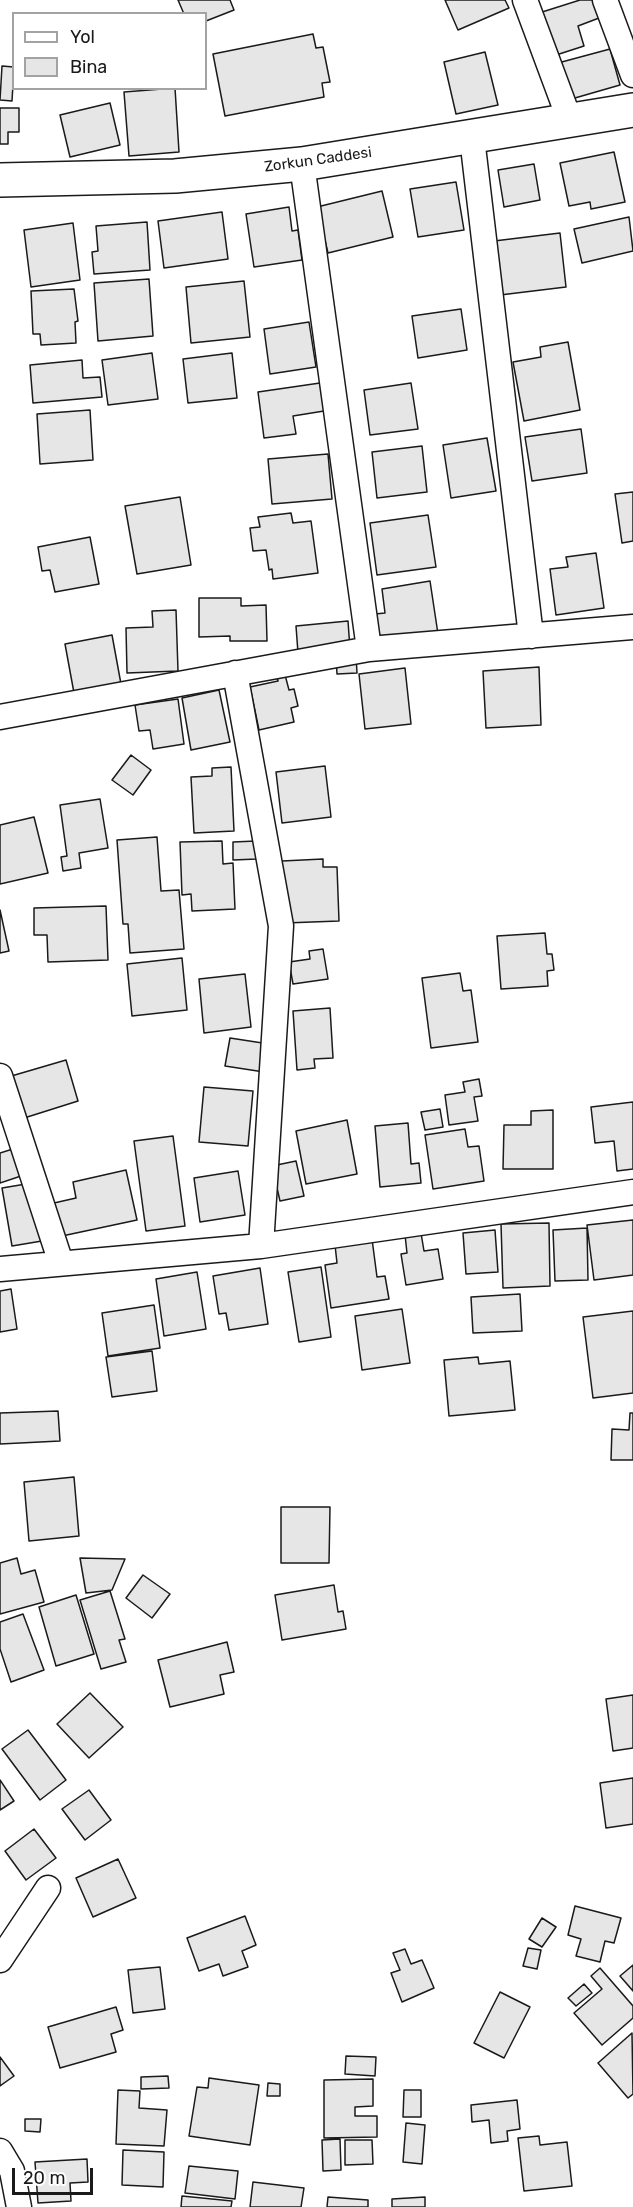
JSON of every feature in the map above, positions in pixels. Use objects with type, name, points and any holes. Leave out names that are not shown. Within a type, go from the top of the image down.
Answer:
[{"type":"street","points":[[525,0],[570,121]]},
{"type":"street","points":[[605,0],[633,75]]},
{"type":"street","name":"Zorkun Caddesi","points":[[0,180],[175,176],[302,164],[633,110]]},
{"type":"street","points":[[472,138],[531,636]]},
{"type":"street","points":[[302,164],[369,649]]},
{"type":"street","points":[[0,717],[369,649],[633,627]]},
{"type":"street","points":[[235,674],[281,926],[261,1246]]},
{"type":"street","points":[[0,1076],[61,1263]]},
{"type":"street","points":[[0,1269],[261,1246],[633,1192]]},
{"type":"street","points":[[0,1960],[48,1888]]},
{"type":"street","points":[[0,2151],[12,2170],[20,2207]]},
{"type":"building","points":[[178,0],[230,0],[234,10],[207,21],[207,12],[183,12]]},
{"type":"building","points":[[445,0],[505,0],[509,8],[458,30]]},
{"type":"building","points":[[580,0],[594,0],[599,18],[578,26],[584,46],[553,56],[539,13]]},
{"type":"building","points":[[313,34],[316,48],[323,47],[330,82],[322,83],[324,97],[225,116],[213,54]]},
{"type":"building","points":[[610,49],[620,85],[568,100],[558,63]]},
{"type":"building","points":[[485,52],[498,105],[456,114],[444,62]]},
{"type":"building","points":[[2,66],[12,67],[12,101],[0,100]]},
{"type":"building","points":[[175,90],[179,152],[129,156],[124,92]]},
{"type":"building","points":[[110,103],[120,145],[70,157],[60,115]]},
{"type":"building","points":[[0,108],[19,108],[19,132],[8,132],[8,144],[0,144]]},
{"type":"building","points":[[614,152],[625,202],[591,209],[590,202],[569,206],[560,163]]},
{"type":"building","points":[[534,164],[540,200],[504,207],[498,170]]},
{"type":"building","points":[[456,182],[464,230],[418,237],[410,189]]},
{"type":"building","points":[[382,191],[393,237],[328,253],[317,207]]},
{"type":"building","points":[[289,207],[292,231],[298,230],[302,260],[254,267],[246,214]]},
{"type":"building","points":[[222,212],[228,259],[164,268],[158,221]]},
{"type":"building","points":[[629,217],[633,251],[582,263],[574,229]]},
{"type":"building","points":[[147,222],[150,270],[94,274],[92,252],[98,251],[96,226]]},
{"type":"building","points":[[73,223],[80,280],[31,287],[24,230]]},
{"type":"building","points":[[560,233],[566,287],[500,295],[494,241]]},
{"type":"building","points":[[149,279],[153,336],[98,341],[94,283]]},
{"type":"building","points":[[244,281],[250,337],[191,343],[186,287]]},
{"type":"building","points":[[74,289],[78,321],[75,322],[76,343],[41,345],[40,334],[33,334],[31,291]]},
{"type":"building","points":[[461,309],[467,350],[418,358],[412,316]]},
{"type":"building","points":[[309,322],[316,367],[270,374],[264,329]]},
{"type":"building","points":[[568,342],[580,410],[524,421],[513,362],[541,357],[540,347]]},
{"type":"building","points":[[152,353],[158,399],[108,405],[102,360]]},
{"type":"building","points":[[232,353],[237,398],[188,403],[183,359]]},
{"type":"building","points":[[82,360],[83,378],[100,377],[102,397],[33,403],[30,365]]},
{"type":"building","points":[[320,383],[324,411],[293,416],[296,434],[264,438],[258,392]]},
{"type":"building","points":[[411,383],[418,429],[370,435],[364,390]]},
{"type":"building","points":[[90,410],[93,460],[40,464],[37,414]]},
{"type":"building","points":[[581,429],[587,473],[532,481],[525,437]]},
{"type":"building","points":[[487,438],[496,491],[451,498],[443,445]]},
{"type":"building","points":[[422,446],[427,492],[377,498],[372,452]]},
{"type":"building","points":[[328,454],[332,499],[272,504],[268,459]]},
{"type":"building","points":[[633,492],[633,541],[622,543],[615,494]]},
{"type":"building","points":[[180,497],[191,565],[137,574],[125,506]]},
{"type":"building","points":[[291,513],[293,523],[311,521],[318,573],[273,579],[266,550],[253,551],[250,528],[260,527],[258,517]]},
{"type":"building","points":[[428,515],[436,567],[377,575],[370,523]]},
{"type":"building","points":[[90,537],[99,584],[55,592],[50,570],[42,571],[38,547]]},
{"type":"building","points":[[596,553],[604,608],[556,615],[550,569],[568,567],[566,557]]},
{"type":"building","points":[[430,581],[438,634],[380,643],[375,614],[385,613],[382,589]]},
{"type":"building","points":[[199,598],[241,598],[241,606],[266,605],[267,641],[230,641],[230,636],[199,637]]},
{"type":"building","points":[[176,610],[178,671],[127,673],[126,628],[153,627],[152,611]]},
{"type":"building","points":[[348,621],[350,649],[298,653],[296,626]]},
{"type":"building","points":[[112,635],[121,684],[74,693],[65,644]]},
{"type":"building","points":[[356,656],[357,673],[337,674],[336,658]]},
{"type":"building","points":[[539,667],[541,725],[486,728],[483,671]]},
{"type":"building","points":[[405,668],[411,724],[365,729],[359,674]]},
{"type":"building","points":[[284,671],[289,690],[294,689],[298,706],[291,708],[294,722],[259,730],[250,687],[278,681],[276,673]]},
{"type":"building","points":[[219,690],[230,742],[191,750],[182,698]]},
{"type":"building","points":[[178,699],[184,744],[153,749],[150,730],[139,731],[135,705]]},
{"type":"building","points":[[131,755],[151,770],[133,795],[112,780]]},
{"type":"building","points":[[325,766],[331,817],[282,823],[276,772]]},
{"type":"building","points":[[231,767],[234,831],[194,833],[191,777],[212,776],[212,768]]},
{"type":"building","points":[[100,799],[108,848],[79,853],[81,868],[63,871],[61,857],[67,856],[60,805]]},
{"type":"building","points":[[34,817],[48,873],[0,884],[0,825]]},
{"type":"building","points":[[157,837],[161,891],[179,890],[184,949],[130,953],[128,924],[123,924],[117,840]]},
{"type":"building","points":[[222,841],[223,864],[233,863],[235,909],[192,911],[191,894],[182,895],[180,842]]},
{"type":"building","points":[[256,841],[257,859],[233,860],[233,842]]},
{"type":"building","points":[[323,859],[323,867],[337,867],[339,921],[285,923],[282,861]]},
{"type":"building","points":[[106,906],[108,960],[48,962],[47,935],[34,935],[34,908]]},
{"type":"building","points":[[0,910],[9,951],[0,953]]},
{"type":"building","points":[[545,933],[547,954],[552,954],[554,970],[547,971],[548,986],[501,989],[497,936]]},
{"type":"building","points":[[323,949],[328,979],[293,984],[289,962],[310,959],[309,951]]},
{"type":"building","points":[[182,958],[187,1010],[132,1016],[127,964]]},
{"type":"building","points":[[460,973],[463,991],[471,990],[478,1042],[431,1048],[422,978]]},
{"type":"building","points":[[245,974],[251,1027],[204,1033],[199,979]]},
{"type":"building","points":[[330,1008],[333,1058],[314,1059],[315,1068],[297,1070],[293,1011]]},
{"type":"building","points":[[230,1038],[269,1044],[264,1072],[225,1066]]},
{"type":"building","points":[[66,1060],[78,1101],[21,1119],[8,1077]]},
{"type":"building","points":[[479,1079],[482,1096],[474,1097],[478,1121],[449,1125],[445,1095],[465,1092],[463,1082]]},
{"type":"building","points":[[204,1087],[253,1091],[248,1146],[199,1142]]},
{"type":"building","points":[[633,1102],[633,1169],[617,1171],[614,1141],[595,1143],[591,1107]]},
{"type":"building","points":[[440,1109],[443,1127],[425,1130],[421,1112]]},
{"type":"building","points":[[553,1110],[553,1169],[503,1169],[504,1125],[531,1125],[531,1111]]},
{"type":"building","points":[[347,1120],[357,1174],[306,1184],[296,1131]]},
{"type":"building","points":[[408,1123],[411,1164],[419,1163],[421,1183],[380,1187],[375,1126]]},
{"type":"building","points":[[465,1129],[468,1147],[479,1146],[484,1181],[433,1189],[425,1135]]},
{"type":"building","points":[[173,1136],[185,1226],[146,1231],[134,1141]]},
{"type":"building","points":[[16,1148],[24,1175],[0,1183],[0,1153]]},
{"type":"building","points":[[296,1161],[304,1196],[280,1201],[272,1166]]},
{"type":"building","points":[[126,1170],[137,1220],[62,1236],[54,1203],[76,1198],[73,1182]]},
{"type":"building","points":[[238,1171],[245,1215],[200,1222],[194,1178]]},
{"type":"building","points":[[32,1183],[42,1241],[12,1246],[2,1188]]},
{"type":"building","points":[[633,1220],[633,1275],[594,1280],[587,1225]]},
{"type":"building","points":[[549,1223],[550,1286],[503,1288],[501,1224]]},
{"type":"building","points":[[587,1228],[588,1280],[555,1281],[553,1230]]},
{"type":"building","points":[[495,1230],[498,1272],[466,1274],[463,1233]]},
{"type":"building","points":[[421,1233],[424,1251],[438,1249],[443,1279],[406,1285],[401,1254],[407,1253],[405,1235]]},
{"type":"building","points":[[372,1239],[377,1277],[385,1276],[389,1299],[331,1308],[325,1265],[337,1263],[335,1245]]},
{"type":"building","points":[[321,1267],[331,1337],[299,1342],[288,1272]]},
{"type":"building","points":[[260,1268],[268,1324],[229,1330],[226,1313],[219,1314],[213,1276]]},
{"type":"building","points":[[197,1272],[206,1329],[164,1336],[156,1279]]},
{"type":"building","points":[[11,1289],[17,1329],[0,1332],[0,1291]]},
{"type":"building","points":[[520,1294],[522,1331],[473,1333],[471,1297]]},
{"type":"building","points":[[154,1305],[160,1348],[108,1356],[102,1313]]},
{"type":"building","points":[[402,1309],[410,1363],[362,1370],[355,1316]]},
{"type":"building","points":[[633,1311],[633,1393],[593,1398],[583,1317]]},
{"type":"building","points":[[152,1351],[157,1391],[112,1397],[106,1357]]},
{"type":"building","points":[[478,1357],[479,1364],[510,1361],[515,1410],[449,1416],[444,1360]]},
{"type":"building","points":[[58,1411],[60,1441],[0,1444],[0,1413]]},
{"type":"building","points":[[630,1413],[633,1413],[633,1460],[611,1460],[612,1429],[629,1430]]},
{"type":"building","points":[[74,1477],[79,1536],[29,1541],[24,1482]]},
{"type":"building","points":[[281,1507],[330,1507],[329,1563],[281,1563]]},
{"type":"building","points":[[17,1558],[21,1574],[35,1570],[44,1602],[0,1614],[0,1563]]},
{"type":"building","points":[[80,1558],[125,1559],[112,1590],[86,1593]]},
{"type":"building","points":[[143,1575],[170,1594],[152,1618],[126,1598]]},
{"type":"building","points":[[334,1585],[338,1612],[343,1611],[346,1629],[282,1640],[275,1595]]},
{"type":"building","points":[[110,1591],[125,1639],[119,1640],[126,1662],[101,1669],[80,1600]]},
{"type":"building","points":[[76,1595],[94,1654],[56,1666],[39,1607]]},
{"type":"building","points":[[23,1614],[44,1670],[11,1682],[0,1649],[0,1622]]},
{"type":"building","points":[[227,1642],[234,1672],[220,1675],[224,1694],[170,1707],[158,1660]]},
{"type":"building","points":[[90,1693],[123,1727],[89,1758],[57,1724]]},
{"type":"building","points":[[633,1695],[633,1748],[613,1751],[606,1699]]},
{"type":"building","points":[[28,1730],[66,1780],[40,1800],[2,1749]]},
{"type":"building","points":[[633,1778],[633,1824],[606,1828],[600,1783]]},
{"type":"building","points":[[0,1780],[14,1801],[0,1810]]},
{"type":"building","points":[[89,1790],[111,1820],[85,1840],[62,1809]]},
{"type":"building","points":[[34,1829],[56,1858],[26,1880],[5,1851]]},
{"type":"building","points":[[118,1859],[136,1898],[93,1917],[76,1878]]},
{"type":"building","points":[[575,1906],[621,1918],[614,1943],[605,1941],[600,1962],[576,1956],[581,1939],[568,1935]]},
{"type":"building","points":[[245,1916],[256,1945],[242,1951],[248,1967],[223,1976],[219,1964],[199,1971],[187,1938]]},
{"type":"building","points":[[542,1918],[556,1927],[542,1947],[529,1939]]},
{"type":"building","points":[[528,1948],[541,1950],[537,1969],[523,1966]]},
{"type":"building","points":[[405,1949],[411,1964],[422,1960],[434,1988],[402,2002],[391,1973],[400,1970],[393,1953]]},
{"type":"building","points":[[633,1965],[633,1991],[620,1976]]},
{"type":"building","points":[[160,1967],[165,2009],[133,2013],[128,1970]]},
{"type":"building","points":[[600,1968],[633,2006],[633,2018],[602,2045],[574,2013],[602,1989],[591,1976]]},
{"type":"building","points":[[584,1984],[592,1993],[576,2006],[568,1998]]},
{"type":"building","points":[[500,1992],[530,2007],[504,2058],[474,2043]]},
{"type":"building","points":[[116,2007],[123,2030],[111,2034],[116,2052],[60,2068],[48,2027]]},
{"type":"building","points":[[632,2033],[633,2094],[628,2098],[598,2063]]},
{"type":"building","points":[[346,2056],[376,2057],[375,2076],[345,2074]]},
{"type":"building","points":[[0,2057],[14,2076],[0,2086]]},
{"type":"building","points":[[168,2076],[169,2088],[141,2089],[141,2077]]},
{"type":"building","points":[[209,2078],[259,2085],[250,2145],[189,2136],[197,2087],[208,2088]]},
{"type":"building","points":[[373,2079],[373,2106],[355,2107],[355,2116],[377,2116],[377,2137],[324,2138],[324,2080]]},
{"type":"building","points":[[268,2083],[280,2084],[280,2096],[267,2096]]},
{"type":"building","points":[[118,2090],[140,2091],[139,2108],[167,2110],[164,2146],[116,2144]]},
{"type":"building","points":[[404,2090],[421,2090],[421,2117],[403,2117]]},
{"type":"building","points":[[517,2100],[520,2129],[507,2131],[508,2141],[491,2143],[489,2120],[472,2122],[471,2105]]},
{"type":"building","points":[[25,2119],[41,2119],[40,2132],[25,2131]]},
{"type":"building","points":[[406,2123],[425,2125],[422,2164],[403,2162]]},
{"type":"building","points":[[539,2136],[540,2145],[567,2142],[572,2186],[524,2191],[518,2138]]},
{"type":"building","points":[[340,2139],[341,2170],[323,2171],[322,2140]]},
{"type":"building","points":[[345,2140],[372,2140],[373,2164],[345,2165]]},
{"type":"building","points":[[123,2150],[164,2152],[163,2187],[122,2185]]},
{"type":"building","points":[[87,2159],[88,2182],[70,2183],[71,2201],[38,2203],[35,2162]]},
{"type":"building","points":[[189,2166],[238,2171],[235,2199],[185,2193]]},
{"type":"building","points":[[253,2182],[304,2188],[301,2207],[250,2207]]},
{"type":"building","points":[[182,2196],[232,2201],[231,2207],[181,2207]]},
{"type":"building","points":[[328,2197],[368,2200],[368,2207],[327,2207]]},
{"type":"building","points":[[425,2197],[425,2207],[392,2207],[392,2199]]}]
